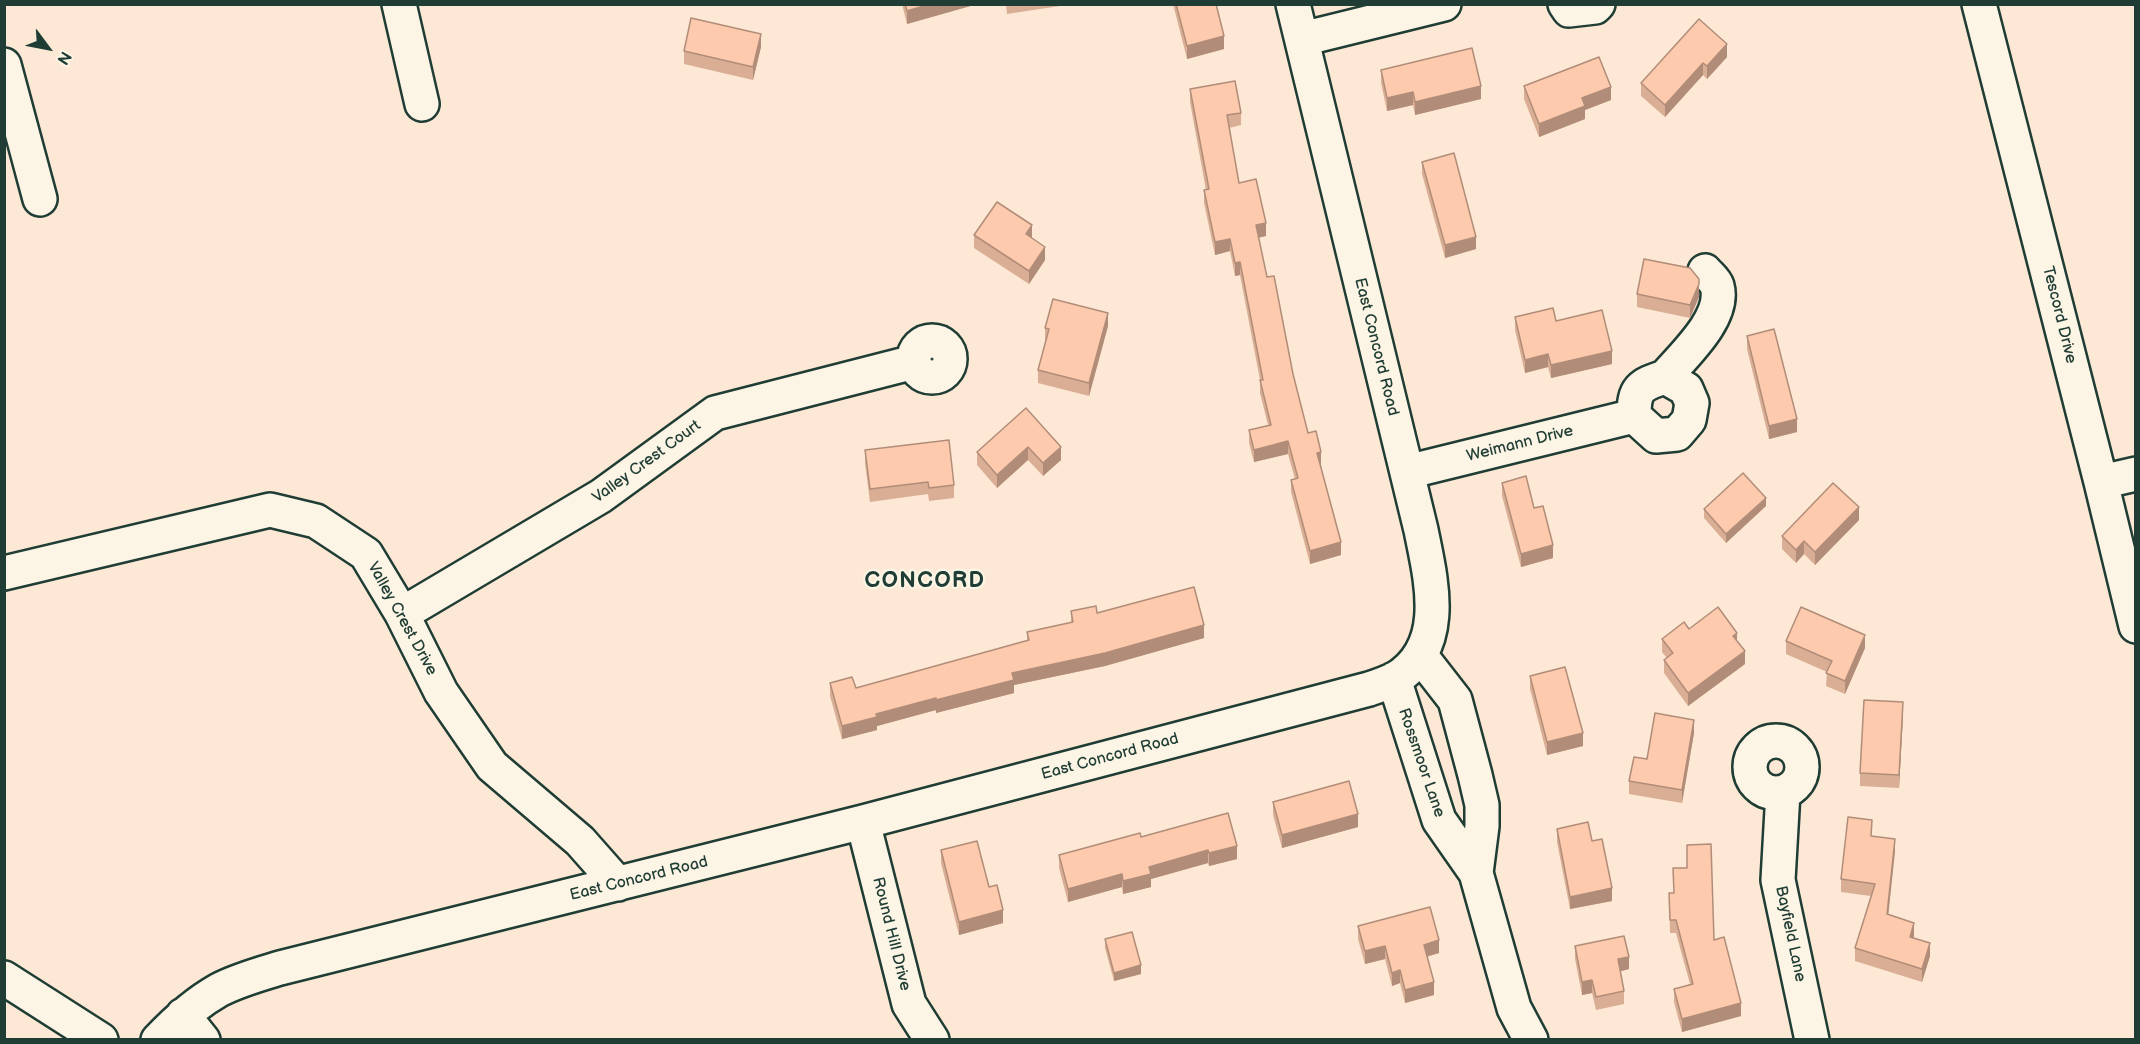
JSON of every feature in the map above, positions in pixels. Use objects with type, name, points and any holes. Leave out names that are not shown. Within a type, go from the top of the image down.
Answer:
[{"type":"street","points":[[399,4],[422,104]]},
{"type":"street","name":"East Concord Road","points":[[158,1040],[193,1028],[219,991],[242,980],[280,968],[863,822],[1369,689],[1394,679],[1407,670],[1420,655],[1428,640],[1432,619],[1431,579],[1293,4]]},
{"type":"street","points":[[1302,39],[1444,4]]},
{"type":"street","points":[[1565,4],[1569,10],[1595,7],[1598,4]]},
{"type":"street","name":"Tescord Drive","points":[[1979,4],[2102,482],[2136,626]]},
{"type":"street","points":[[4,65],[40,199]]},
{"type":"street","points":[[1665,377],[1686,389],[1692,403],[1689,420],[1677,434],[1656,436],[1634,416],[1634,398],[1643,384],[1665,377],[1715,314],[1719,299],[1716,284],[1705,271]]},
{"type":"street","name":"Valley Crest Court","points":[[402,614],[601,496],[715,413],[914,362]]},
{"type":"street","name":"Weimann Drive","points":[[1407,472],[1634,416]]},
{"type":"street","points":[[2102,482],[2136,474]]},
{"type":"street","name":"Valley Crest Drive","points":[[4,573],[270,510],[316,521],[366,554],[402,614],[441,692],[492,766],[580,841],[618,884]]},
{"type":"street","name":"Rossmoor Lane","points":[[1431,579],[1455,700],[1482,805],[1482,826],[1476,873]]},
{"type":"street","name":"Rossmoor Lane","points":[[1420,655],[1455,700]]},
{"type":"street","name":"Rossmoor Lane","points":[[1394,679],[1439,820],[1476,873],[1514,1008],[1531,1040]]},
{"type":"street","name":"Bayfield Lane","points":[[1783,792],[1778,880],[1812,1040]]},
{"type":"street","name":"Round Hill Drive","points":[[863,822],[909,1004],[932,1040]]},
{"type":"street","points":[[4,978],[101,1040]]},
{"type":"building","points":[[905,4],[930,4],[907,11]]},
{"type":"building","points":[[1176,4],[1216,4],[1224,36],[1187,46]]},
{"type":"building","points":[[691,18],[761,34],[753,67],[684,51]]},
{"type":"building","points":[[1699,19],[1727,44],[1707,66],[1703,63],[1665,105],[1641,83]]},
{"type":"building","points":[[1472,48],[1481,86],[1415,102],[1413,92],[1387,98],[1381,70]]},
{"type":"building","points":[[1599,57],[1611,87],[1582,98],[1585,106],[1539,124],[1524,86]]},
{"type":"building","points":[[1235,81],[1241,113],[1227,115],[1239,183],[1256,179],[1266,223],[1256,225],[1267,277],[1274,276],[1293,374],[1308,433],[1316,431],[1321,452],[1317,453],[1341,542],[1310,551],[1291,480],[1298,478],[1288,441],[1254,450],[1249,430],[1271,425],[1260,380],[1263,380],[1240,262],[1235,263],[1230,239],[1215,242],[1204,190],[1209,189],[1190,89]]},
{"type":"building","points":[[1454,153],[1476,237],[1445,245],[1422,162]]},
{"type":"building","points":[[997,202],[1032,225],[1026,234],[1045,247],[1029,271],[974,235]]},
{"type":"building","points":[[1644,259],[1690,268],[1699,279],[1699,284],[1690,305],[1637,294]]},
{"type":"building","points":[[1053,299],[1108,313],[1089,383],[1038,370],[1049,329],[1045,328]]},
{"type":"building","points":[[1553,308],[1556,321],[1602,310],[1612,351],[1551,365],[1548,354],[1525,360],[1515,317]]},
{"type":"building","points":[[1774,329],[1797,419],[1769,426],[1747,336]]},
{"type":"building","points":[[1026,408],[1061,447],[1043,463],[1028,447],[997,475],[977,452]]},
{"type":"building","points":[[949,440],[954,485],[929,488],[928,482],[870,489],[865,450]]},
{"type":"building","points":[[1743,473],[1766,498],[1726,534],[1704,509]]},
{"type":"building","points":[[1526,476],[1534,508],[1543,506],[1553,545],[1521,554],[1502,483]]},
{"type":"building","points":[[1833,483],[1859,507],[1815,552],[1804,541],[1796,550],[1782,536]]},
{"type":"building","points":[[1194,587],[1204,625],[1105,653],[1012,673],[1014,680],[876,714],[877,717],[842,726],[830,683],[852,677],[856,688],[1029,640],[1027,632],[1073,622],[1071,611],[1096,606],[1097,613]]},
{"type":"building","points":[[1718,607],[1737,633],[1733,636],[1745,651],[1688,693],[1664,660],[1673,653],[1662,639],[1684,622],[1689,629]]},
{"type":"building","points":[[1801,607],[1865,635],[1845,681],[1826,673],[1832,661],[1786,641]]},
{"type":"building","points":[[1565,667],[1583,733],[1547,742],[1530,676]]},
{"type":"building","points":[[1864,700],[1903,702],[1899,775],[1860,773]]},
{"type":"building","points":[[1655,713],[1694,720],[1682,790],[1629,781],[1634,757],[1647,759]]},
{"type":"building","points":[[1349,781],[1358,814],[1282,835],[1273,802]]},
{"type":"building","points":[[1228,813],[1237,846],[1209,853],[1208,850],[1149,867],[1151,874],[1123,881],[1122,874],[1068,889],[1059,855],[1140,833],[1141,837]]},
{"type":"building","points":[[1848,817],[1872,820],[1871,836],[1895,839],[1887,914],[1914,923],[1910,937],[1930,943],[1922,969],[1855,948],[1875,884],[1841,879]]},
{"type":"building","points":[[1588,822],[1592,841],[1602,839],[1612,888],[1570,897],[1557,829]]},
{"type":"building","points":[[977,841],[989,887],[997,885],[1003,910],[959,922],[941,850]]},
{"type":"building","points":[[1711,844],[1714,940],[1724,937],[1741,1003],[1682,1019],[1674,989],[1693,984],[1676,920],[1670,920],[1669,893],[1674,893],[1673,868],[1687,868],[1687,845]]},
{"type":"building","points":[[1430,907],[1439,940],[1424,945],[1434,982],[1405,990],[1400,970],[1392,973],[1385,946],[1365,951],[1358,926]]},
{"type":"building","points":[[1132,932],[1141,965],[1114,973],[1105,939]]},
{"type":"building","points":[[1624,936],[1629,957],[1618,959],[1624,991],[1596,997],[1592,980],[1582,982],[1575,946]]},
{"type":"district","name":"CONCORD","points":[[925,581]]}]
